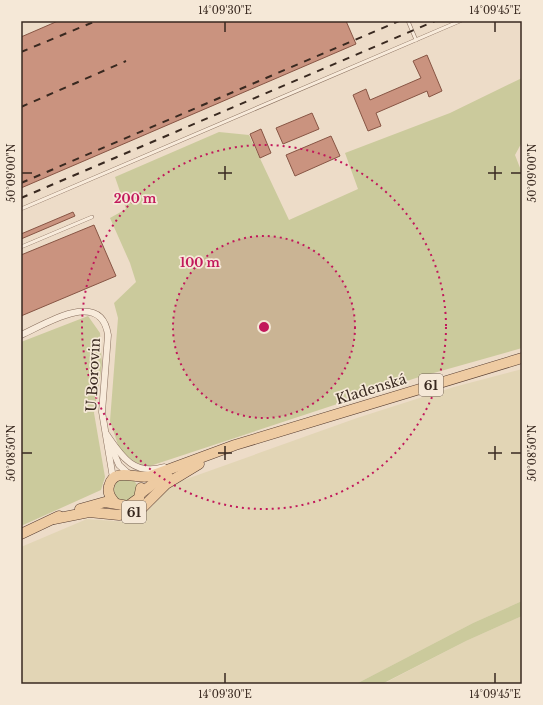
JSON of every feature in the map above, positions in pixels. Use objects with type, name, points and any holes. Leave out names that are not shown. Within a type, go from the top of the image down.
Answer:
[{"type":"main road","name":"Kladenská","points":[[297,427],[522,358]]},
{"type":"main road","name":"61","points":[[21,534],[90,501],[108,489],[114,478],[121,474],[132,476],[151,476],[206,455],[297,427]]},
{"type":"main road","name":"61","points":[[54,519],[96,503],[115,503],[128,506],[136,501],[141,493],[158,480],[297,427]]},
{"type":"main road","name":"61","points":[[54,519],[89,512],[119,515],[134,512],[142,508],[166,484],[199,464]]},
{"type":"main road","name":"61","points":[[132,476],[140,484],[141,493]]},
{"type":"main road","name":"61","points":[[108,489],[111,499],[115,503]]},
{"type":"street","name":"U Borovin","points":[[21,335],[72,313],[81,311],[92,311],[103,318],[108,335],[102,398],[105,430]]},
{"type":"street","points":[[105,430],[123,458],[138,467],[149,469],[160,468],[206,455]]},
{"type":"street","points":[[105,430],[119,465],[132,476]]},
{"type":"street","points":[[105,430],[114,478]]},
{"type":"lane","points":[[408,21],[416,40]]},
{"type":"lane","points":[[21,209],[460,21]]},
{"type":"lane","points":[[21,247],[92,217]]},
{"type":"shaded area","points":[[522,369],[522,601],[473,623],[356,684],[21,684],[21,547],[87,519],[128,522],[142,516],[154,504],[163,491],[181,481],[357,418],[454,387]]},
{"type":"shaded area","points":[[522,616],[522,684],[383,684],[466,641]]},
{"type":"green space","points":[[522,78],[522,142],[515,155],[522,173],[522,348],[416,378],[150,466],[137,463],[123,454],[118,445],[110,421],[118,318],[114,303],[136,282],[130,263],[110,218],[126,209],[115,177],[219,132],[249,135],[289,220],[358,189],[345,153],[450,113]]},
{"type":"green space","points":[[88,316],[100,333],[102,365],[94,413],[105,477],[101,490],[21,526],[21,342]]},
{"type":"green space","points":[[126,478],[131,479],[137,485],[137,495],[131,501],[126,502],[121,501],[115,495],[114,490],[115,485],[121,479]]},
{"type":"green space","points":[[522,601],[522,616],[466,641],[382,684],[356,684],[473,623]]},
{"type":"building","points":[[58,21],[346,21],[356,44],[21,188],[21,37]]},
{"type":"building","points":[[427,55],[442,91],[429,97],[427,91],[376,113],[381,126],[368,131],[353,95],[366,89],[370,100],[421,78],[413,61]]},
{"type":"building","points":[[312,113],[319,129],[283,144],[276,128]]},
{"type":"building","points":[[261,129],[271,153],[260,158],[250,134]]},
{"type":"building","points":[[331,136],[340,156],[295,176],[286,155]]},
{"type":"building","points":[[73,212],[75,216],[21,239],[21,234]]},
{"type":"building","points":[[94,225],[116,276],[21,316],[21,255]]},
{"type":"railway","points":[[21,52],[96,21]]},
{"type":"railway","points":[[21,183],[399,21]]},
{"type":"railway","points":[[21,198],[435,21]]},
{"type":"railway","points":[[21,107],[126,61]]}]
